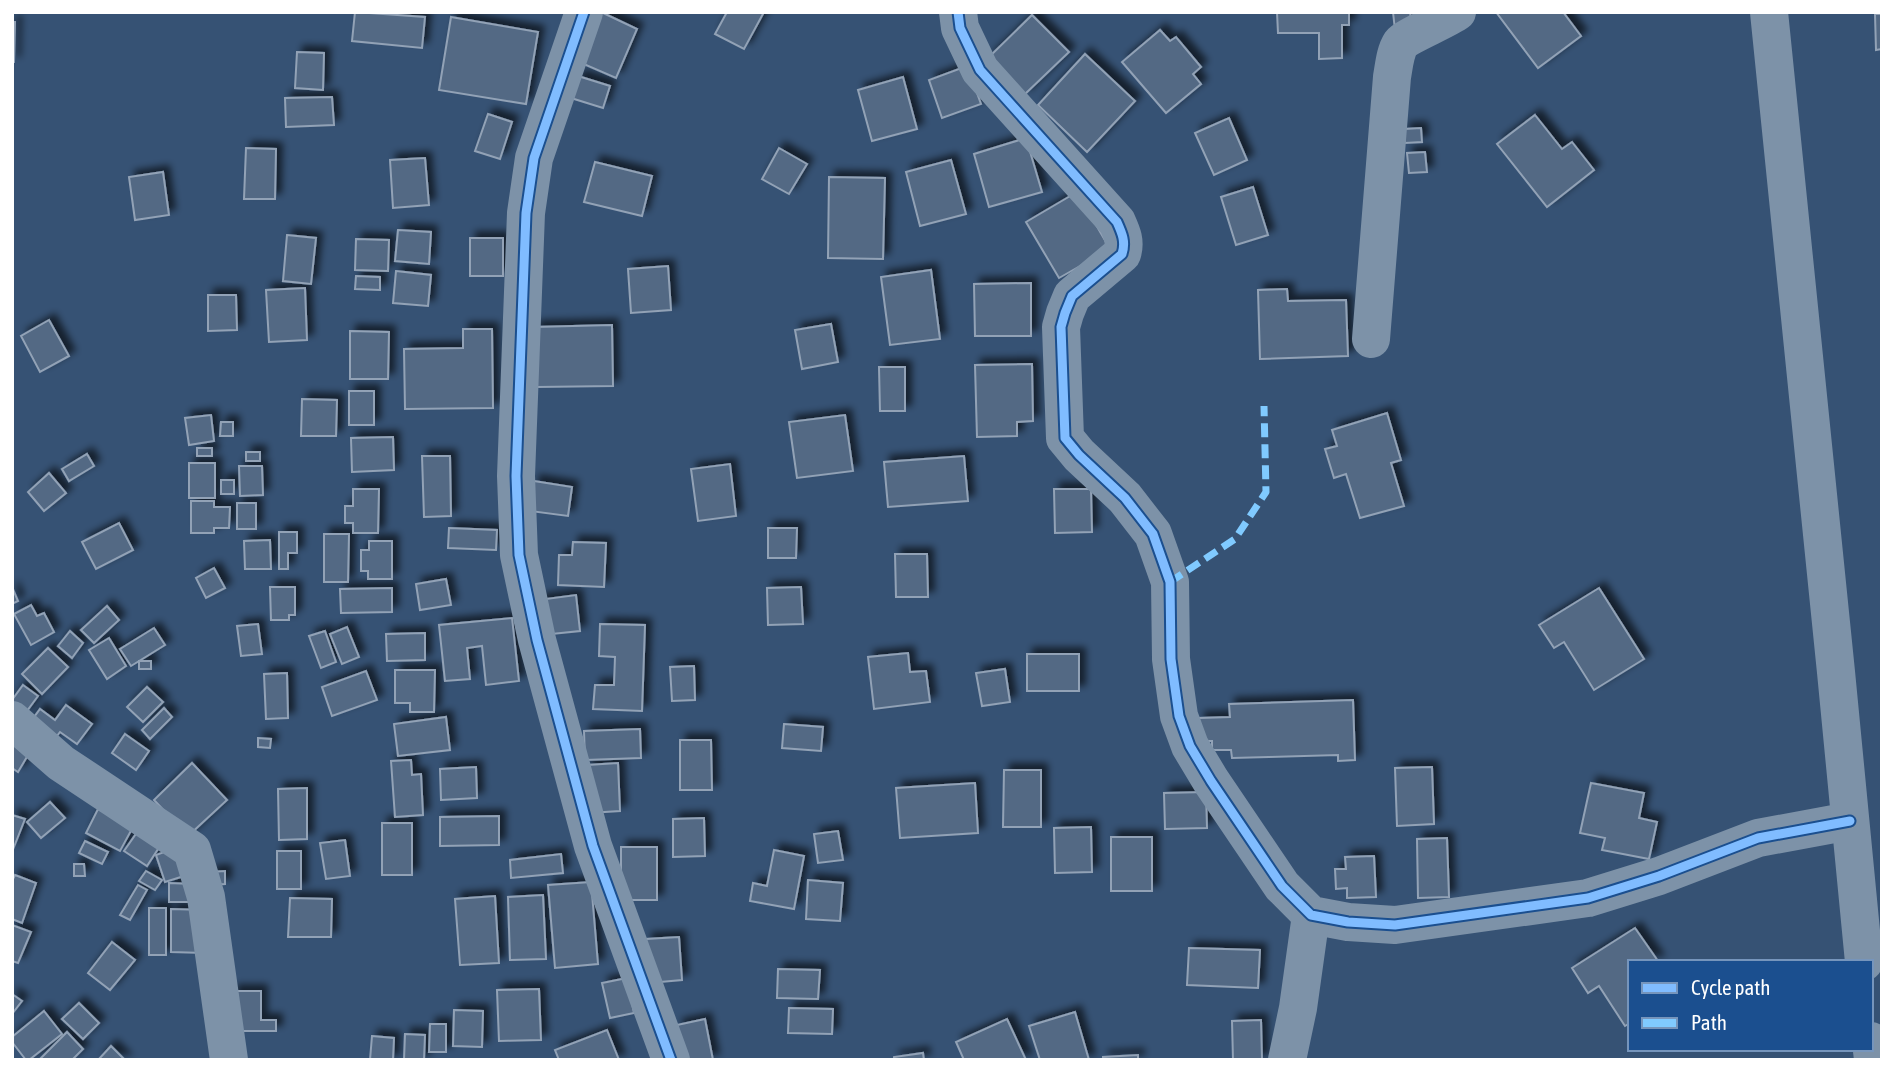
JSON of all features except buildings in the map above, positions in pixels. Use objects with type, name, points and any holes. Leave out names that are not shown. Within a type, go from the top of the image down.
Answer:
[{"type":"street","points":[[584,12],[534,158],[529,181],[516,476],[519,555],[537,640],[593,846],[671,1060]]},
{"type":"street","points":[[958,12],[960,28],[979,70],[1117,222],[1123,234],[1125,245],[1122,254],[1072,296],[1061,327],[1065,438],[1079,455],[1125,498],[1153,534],[1170,582],[1171,659],[1179,716],[1190,746],[1282,886],[1311,915],[1348,922],[1395,925],[1588,898],[1659,876],[1758,838],[1850,821]]},
{"type":"street","points":[[1371,339],[1396,58],[1405,38],[1436,26],[1457,12]]},
{"type":"street","points":[[1769,12],[1850,821],[1868,861],[1864,960]]},
{"type":"street","points":[[12,720],[61,763],[192,850],[206,897],[229,1060]]},
{"type":"street","points":[[1287,1060],[1298,1007],[1311,915]]},
{"type":"marked path","points":[[1170,582],[1235,539],[1266,492],[1264,406]]},
{"type":"cycle path","points":[[584,12],[534,158],[526,213],[516,476],[519,555],[537,640],[593,846],[671,1060]]},
{"type":"cycle path","points":[[958,12],[960,28],[980,70],[1117,222],[1123,242],[1122,254],[1072,296],[1061,327],[1065,438],[1079,455],[1125,498],[1153,534],[1170,582],[1171,659],[1179,716],[1190,746],[1282,886],[1311,915],[1348,922],[1395,925],[1588,898],[1659,876],[1758,838],[1850,821]]}]
